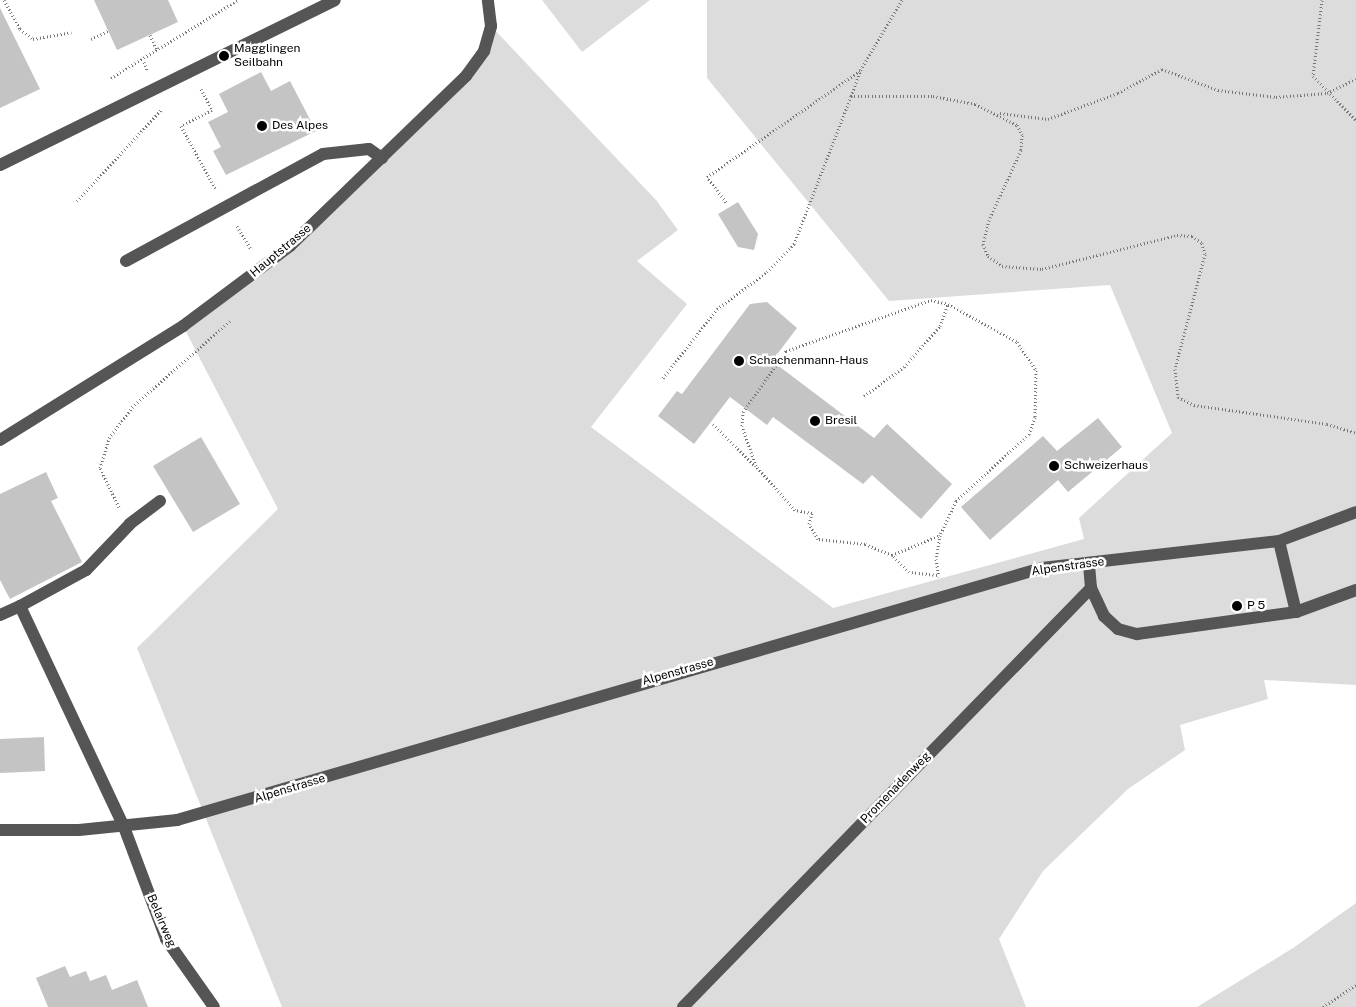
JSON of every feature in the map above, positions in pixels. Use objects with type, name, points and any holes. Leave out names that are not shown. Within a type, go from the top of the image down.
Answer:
[{"type":"street","points":[[0,165],[156,91],[335,0]]},
{"type":"street","name":"Hauptstrasse","points":[[0,440],[225,297],[290,246],[466,76],[484,51],[491,26],[488,0]]},
{"type":"street","points":[[126,261],[323,154],[369,149],[382,158]]},
{"type":"street","points":[[0,615],[86,570],[130,524],[160,501]]},
{"type":"street","name":"Alpenstrasse","points":[[0,830],[124,827],[252,800],[1042,568],[1279,541],[1356,512]]},
{"type":"street","points":[[1279,541],[1296,612]]},
{"type":"street","points":[[1089,564],[1092,588],[1104,616],[1118,628],[1137,634],[1296,612],[1356,590]]},
{"type":"street","name":"Promenadenweg","points":[[684,1007],[1092,588]]},
{"type":"street","name":"Belairweg","points":[[20,606],[124,827],[166,939],[214,1007]]},
{"type":"path","points":[[4,0],[20,29],[33,39],[71,32]]},
{"type":"path","points":[[111,78],[238,0]]},
{"type":"path","points":[[664,378],[717,308],[767,272],[794,244],[861,69],[902,0]]},
{"type":"path","points":[[1322,0],[1313,76],[1327,93],[1356,120]]},
{"type":"path","points":[[91,39],[108,30]]},
{"type":"path","points":[[150,35],[157,50]]},
{"type":"path","points":[[726,202],[707,177],[861,69]]},
{"type":"path","points":[[851,96],[933,96],[999,113],[1048,119],[1118,93],[1162,69],[1218,90],[1276,97],[1327,93],[1356,79]]},
{"type":"path","points":[[192,72],[212,110],[181,126],[216,190]]},
{"type":"path","points":[[77,201],[159,117],[163,105],[156,91]]},
{"type":"path","points":[[999,113],[1017,125],[1022,135],[1021,150],[989,220],[983,244],[988,256],[1002,266],[1034,270],[1177,235],[1192,236],[1202,243],[1205,254],[1175,369],[1178,397],[1194,405],[1326,424],[1356,434]]},
{"type":"path","points":[[236,225],[247,244]]},
{"type":"path","points":[[713,424],[756,466],[795,510],[812,513],[810,524],[818,539],[865,544],[892,555],[909,572],[938,575],[940,535],[956,500],[1029,434],[1034,417],[1036,370],[1017,342],[948,304],[931,300],[786,351],[743,412],[742,426],[756,466]]},
{"type":"path","points":[[864,396],[904,367],[940,326],[948,304]]},
{"type":"path","points":[[130,524],[102,475],[105,444],[132,407],[239,314]]},
{"type":"path","points":[[892,555],[940,535]]},
{"type":"path","points":[[1323,1007],[1356,985]]},
{"type":"shaded area","points":[[542,0],[650,0],[582,52]]},
{"type":"shaded area","points":[[707,0],[1356,0],[1356,685],[1264,680],[1268,699],[1180,725],[1185,750],[1128,789],[1043,871],[999,939],[1026,1007],[282,1007],[137,648],[278,509],[183,326],[225,297],[466,76],[491,26],[656,200],[678,230],[637,261],[687,304],[591,427],[833,608],[1084,539],[1079,518],[1172,433],[1110,285],[889,301],[707,78]]},
{"type":"shaded area","points":[[1356,903],[1356,1007],[1197,1007],[1293,948]]},
{"type":"building","points":[[94,0],[168,0],[178,22],[117,50]]},
{"type":"building","points":[[0,8],[40,89],[0,108]]},
{"type":"building","name":"Des Alpes","points":[[261,72],[271,91],[290,81],[316,131],[226,175],[213,151],[221,147],[208,122],[228,112],[219,94]]},
{"type":"building","points":[[738,202],[758,234],[754,250],[738,247],[718,214]]},
{"type":"building","points":[[767,302],[797,328],[772,361],[874,438],[887,424],[952,484],[921,519],[872,475],[863,484],[773,417],[767,425],[730,397],[694,444],[658,416],[677,391],[682,394],[750,304]]},
{"type":"building","name":"Schweizerhaus","points":[[1098,418],[1122,447],[1068,492],[1058,480],[990,540],[961,507],[1043,436],[1057,451]]},
{"type":"building","points":[[201,437],[240,504],[193,532],[153,466]]},
{"type":"building","points":[[46,472],[58,498],[51,501],[82,562],[10,599],[0,580],[0,494]]},
{"type":"building","points":[[44,737],[45,771],[0,773],[0,739]]},
{"type":"building","points":[[65,966],[70,977],[86,971],[90,981],[106,975],[112,990],[137,980],[148,1007],[48,1007],[36,978]]},
{"type":"place","name":"Magglingen Seilbahn","points":[[224,56]]},
{"type":"place","name":"Des Alpes","points":[[262,126]]},
{"type":"place","name":"Schachenmann-Haus","points":[[739,361]]},
{"type":"place","name":"Bresil","points":[[815,421]]},
{"type":"place","name":"Schweizerhaus","points":[[1054,466]]},
{"type":"place","name":"P 5","points":[[1237,606]]}]
